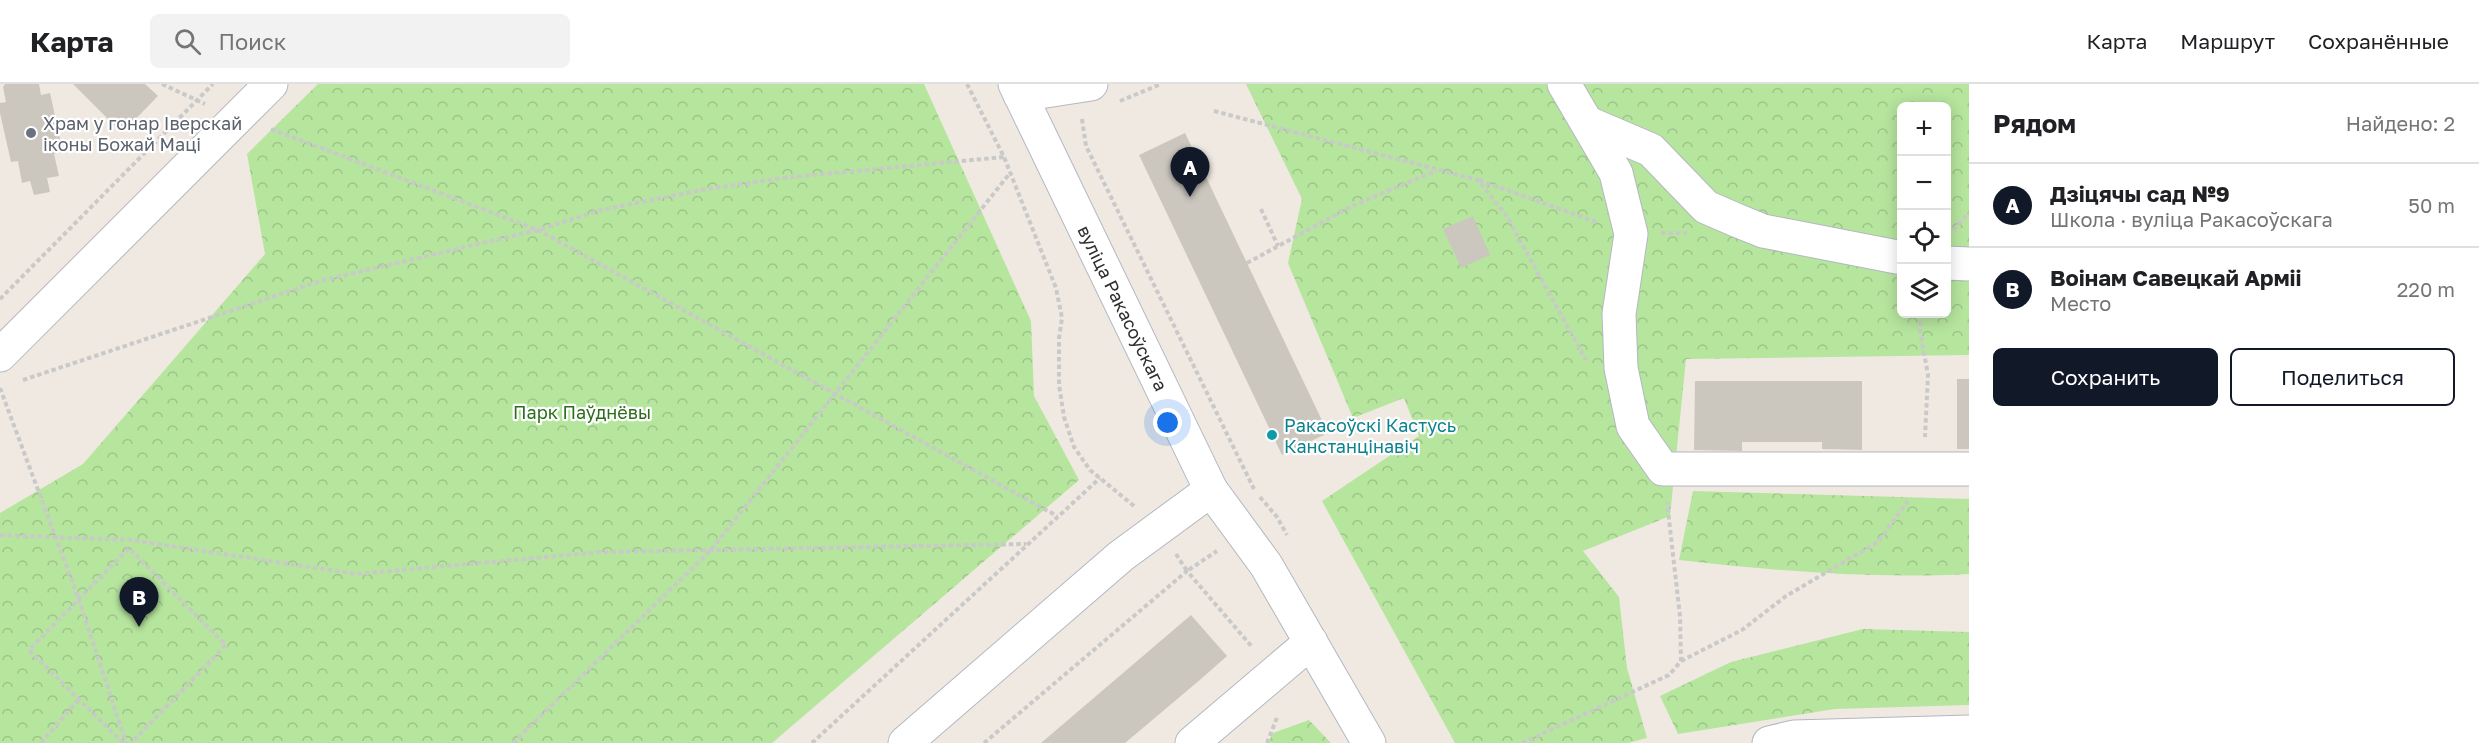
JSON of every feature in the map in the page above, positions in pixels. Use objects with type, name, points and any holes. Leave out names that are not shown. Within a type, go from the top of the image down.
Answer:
[{"type":"street","points":[[6,369],[238,116],[271,84]]},
{"type":"street","points":[[1564,84],[1616,173],[1631,234],[1619,314],[1621,368],[1634,426],[1663,469],[1969,469]]},
{"type":"street","points":[[1018,90],[1078,86]]},
{"type":"street","name":"вуліца Ракасоўскага","points":[[1018,90],[1211,490],[1266,565],[1369,743]]},
{"type":"street","points":[[1587,123],[1651,150],[1706,207],[1736,220],[1763,231],[1897,257]]},
{"type":"street","points":[[1951,263],[1969,264]]},
{"type":"street","points":[[905,743],[1121,556],[1211,490]]},
{"type":"street","points":[[1192,743],[1311,642]]},
{"type":"street","points":[[1769,743],[1794,737],[1969,732]]},
{"type":"path","points":[[162,84],[197,100]]},
{"type":"path","points":[[0,299],[213,84]]},
{"type":"path","points":[[968,84],[1004,157],[1056,288],[1062,318],[1059,338],[1059,385],[1064,417],[1074,447],[1090,470],[1158,527],[1187,571],[1274,673]]},
{"type":"path","points":[[1078,86],[1086,146],[1249,480],[1289,537]]},
{"type":"path","points":[[1214,111],[1478,180],[1506,215],[1591,368]]},
{"type":"path","points":[[238,116],[538,230],[1057,516]]},
{"type":"path","points":[[22,380],[320,281],[538,230],[601,210],[701,190],[782,178],[1004,157]]},
{"type":"path","points":[[1247,263],[1354,205],[1437,170]]},
{"type":"path","points":[[513,743],[711,550],[1010,173]]},
{"type":"path","points":[[1261,209],[1278,246]]},
{"type":"path","points":[[1951,233],[1969,213]]},
{"type":"path","points":[[1522,743],[1669,675],[1681,661],[1742,630],[1786,596],[1878,542],[1905,508],[1923,469],[1928,375],[1920,331],[1921,318]]},
{"type":"path","points":[[6,369],[0,388],[79,600],[124,743]]},
{"type":"path","points":[[1663,469],[1680,616],[1681,661]]},
{"type":"path","points":[[812,743],[1100,478]]},
{"type":"path","points":[[984,743],[1187,571],[1242,535],[1277,517]]},
{"type":"path","points":[[0,535],[131,540],[356,574],[602,552],[1026,544]]},
{"type":"path","points":[[124,743],[29,650],[129,548],[226,645],[131,743]]},
{"type":"path","points":[[41,743],[79,699]]},
{"type":"green space","name":"Парк Паўднёвы","points":[[318,84],[924,84],[1031,321],[1034,396],[1079,480],[772,743],[0,743],[0,513],[83,464],[265,254],[247,154]]},
{"type":"green space","points":[[1246,84],[1969,84],[1969,355],[1686,359],[1670,516],[1583,551],[1619,597],[1627,668],[1647,738],[1628,743],[1455,743],[1322,501],[1419,436],[1404,398],[1353,418],[1288,263],[1302,199]]},
{"type":"green space","points":[[1693,491],[1969,499],[1969,574],[1824,573],[1679,560]]},
{"type":"green space","points":[[1863,629],[1969,632],[1969,705],[1835,709],[1678,734],[1660,696],[1731,662]]},
{"type":"green space","points":[[1309,720],[1331,743],[1268,743],[1273,733]]},
{"type":"building","name":"Храм у гонар Іверскай іконы Божай Маці","points":[[5,84],[39,84],[41,95],[50,93],[63,152],[54,154],[59,176],[47,178],[50,192],[34,195],[30,181],[22,183],[18,161],[11,162],[0,113],[0,103],[6,102],[3,87]]},
{"type":"building","points":[[73,84],[145,84],[158,96],[122,133]]},
{"type":"building","points":[[1185,133],[1328,433],[1282,455],[1139,155]]},
{"type":"building","points":[[1473,216],[1490,255],[1461,268],[1443,229]]},
{"type":"building","points":[[1957,379],[1969,379],[1969,449],[1957,449]]},
{"type":"building","points":[[1695,381],[1862,381],[1862,450],[1822,449],[1822,442],[1742,442],[1742,451],[1694,450]]},
{"type":"building","points":[[1191,615],[1227,656],[1201,679],[1125,743],[1041,743]]},
{"type":"place","name":"Храм у гонар Іверскай іконы Божай Маці","points":[[31,133]]},
{"type":"place","name":"Дзіцячы сад №9","points":[[1190,197]]},
{"type":"place","name":"Ракасоўскі Кастусь Канстанцінавіч","points":[[1272,435]]},
{"type":"place","name":"Воінам Савецкай Арміі","points":[[139,627]]}]
